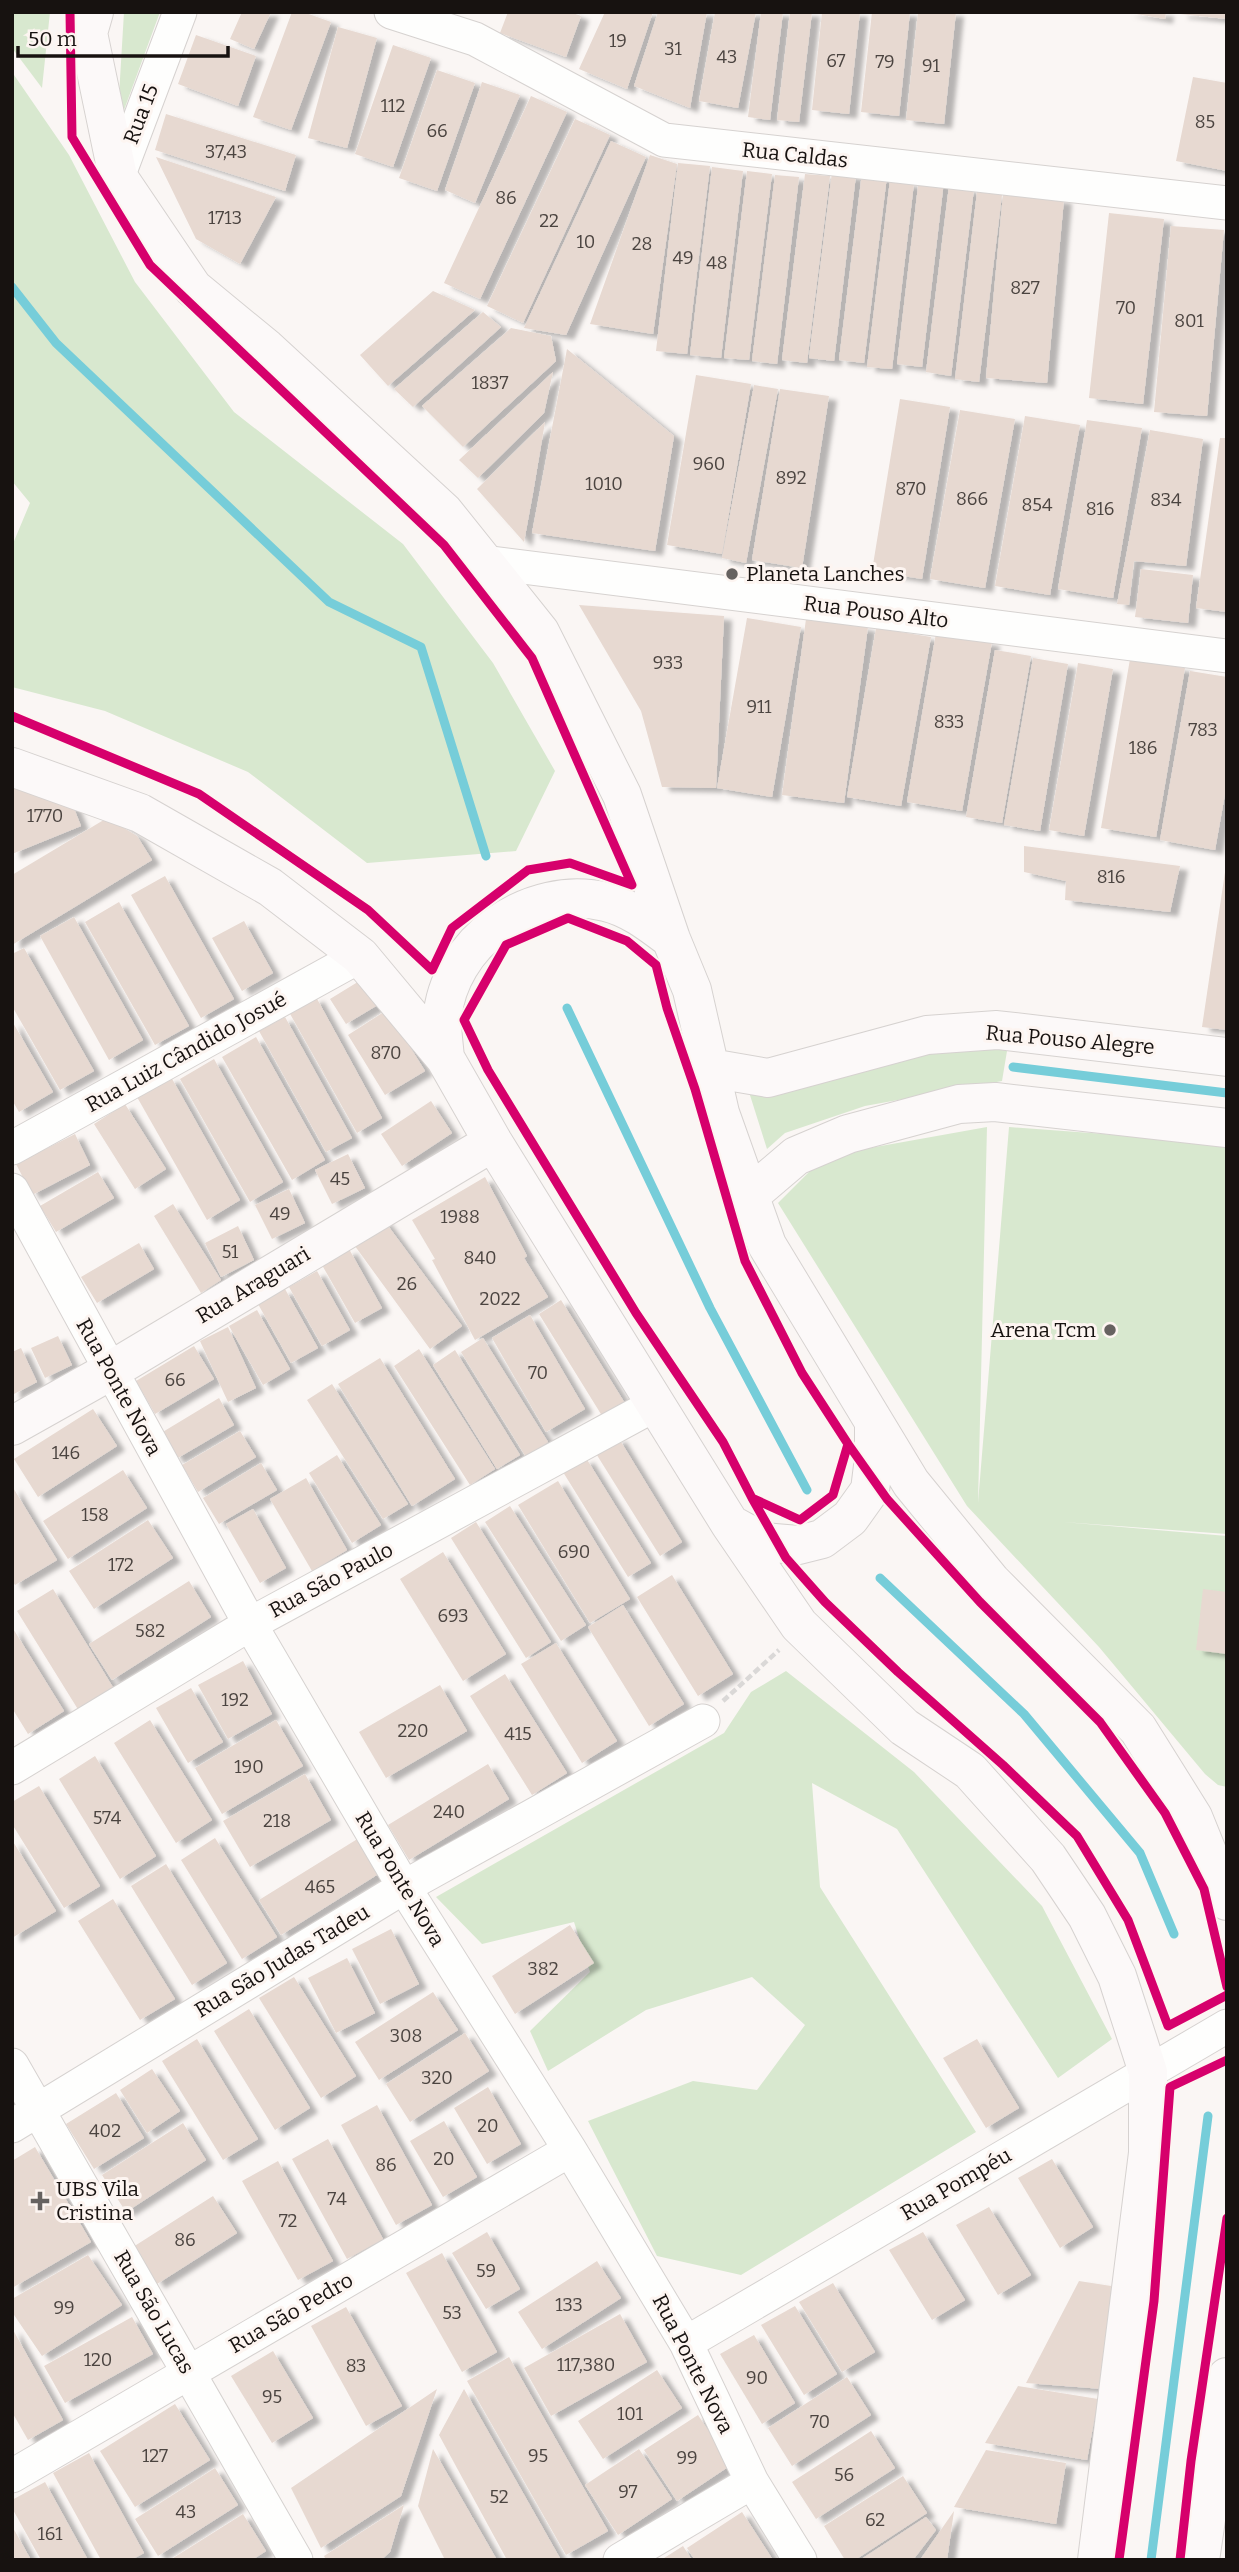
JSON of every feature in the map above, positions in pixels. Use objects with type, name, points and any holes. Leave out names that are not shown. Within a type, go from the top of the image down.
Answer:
[{"type":"main road","points":[[94,12],[89,33],[118,177],[193,288],[266,348],[444,512],[540,632],[616,783],[671,939],[692,990],[720,1113],[767,1245],[911,1483],[991,1581],[1138,1729],[1210,1819],[1227,1901]]},
{"type":"main road","points":[[12,767],[140,813],[270,887],[360,956],[445,1058],[493,1142],[730,1524],[803,1629],[905,1727],[970,1771],[1048,1858],[1087,1916],[1117,1976],[1148,2072],[1148,2153],[1097,2560]]},
{"type":"main road","points":[[445,1058],[442,1021],[451,983],[470,950],[497,923],[531,906],[569,898],[607,902],[642,917],[671,939]]},
{"type":"main road","name":"Rua Pouso Alegre","points":[[710,1068],[768,1078],[927,1035],[997,1030],[1227,1057]]},
{"type":"main road","points":[[749,1196],[796,1156],[848,1133],[958,1104],[995,1102],[1227,1128]]},
{"type":"main road","name":"Rua Araguari","points":[[12,1426],[110,1371],[493,1142]]},
{"type":"main road","points":[[730,1524],[762,1542],[798,1545],[822,1539],[850,1518],[870,1490],[874,1458],[874,1422]]},
{"type":"main road","points":[[1200,2560],[1227,2376]]},
{"type":"street","name":"Rua 15","points":[[118,177],[180,12]]},
{"type":"street","name":"Rua Caldas","points":[[391,12],[479,26],[664,140],[1227,204]]},
{"type":"street","name":"Rua Pouso Alto","points":[[484,562],[1227,656]]},
{"type":"street","name":"Rua Luiz Cândido Josué","points":[[12,1148],[360,956]]},
{"type":"street","name":"Rua Ponte Nova","points":[[12,1190],[250,1624],[404,1888],[570,2150],[686,2343],[752,2482],[800,2560]]},
{"type":"street","name":"Rua São Paulo","points":[[12,1768],[250,1624],[656,1404]]},
{"type":"street","name":"Rua São Judas Tadeu","points":[[26,2118],[404,1888],[703,1721]]},
{"type":"street","name":"Rua Pompéu","points":[[686,2343],[1227,2026]]},
{"type":"street","name":"Rua São Lucas","points":[[12,2065],[26,2118],[188,2372],[296,2560]]},
{"type":"street","name":"Rua São Pedro","points":[[12,2476],[570,2150]]},
{"type":"street","points":[[620,2560],[752,2482]]},
{"type":"path","points":[[703,1721],[803,1629]]},
{"type":"green space","points":[[12,12],[50,12],[42,88],[12,48]]},
{"type":"green space","points":[[124,12],[160,12],[117,129]]},
{"type":"green space","points":[[12,72],[69,155],[135,282],[234,412],[403,544],[493,663],[555,771],[516,851],[367,863],[248,772],[105,711],[12,687],[12,546],[30,503],[12,481]]},
{"type":"green space","points":[[1009,1039],[1002,1081],[865,1106],[785,1133],[767,1149],[749,1092],[934,1046]]},
{"type":"green space","points":[[987,1127],[978,1503],[1009,1127],[1227,1143],[1227,1534],[1063,1522],[1227,1536],[1227,1787],[1218,1785],[1205,1774],[1099,1647],[967,1506],[778,1203],[825,1156]]},
{"type":"green space","points":[[786,1671],[914,1772],[1042,1906],[1112,2039],[1058,2078],[897,1829],[812,1783],[820,1887],[976,2132],[741,2275],[657,2256],[588,2121],[693,2081],[757,2090],[805,2025],[752,1977],[646,2010],[548,2071],[530,2031],[590,1972],[574,1922],[482,1944],[436,1897],[724,1733],[751,1692]]},
{"type":"building","points":[[242,12],[271,12],[254,49],[230,39]]},
{"type":"building","points":[[292,12],[303,12],[331,22],[291,130],[253,117]]},
{"type":"building","points":[[508,12],[570,12],[581,16],[566,57],[500,33]]},
{"type":"building","points":[[605,12],[653,12],[627,89],[579,69]]},
{"type":"building","points":[[658,12],[707,12],[690,108],[634,86]]},
{"type":"building","points":[[715,12],[756,12],[738,108],[699,101]]},
{"type":"building","points":[[761,12],[783,12],[770,120],[748,117]]},
{"type":"building","points":[[790,12],[812,12],[799,122],[777,120]]},
{"type":"building","points":[[822,12],[860,12],[849,114],[812,110]]},
{"type":"building","points":[[872,12],[910,12],[899,116],[861,112]]},
{"type":"building","points":[[918,12],[956,12],[944,124],[906,120]]},
{"type":"building","points":[[1125,12],[1166,12],[1165,19]]},
{"type":"building","points":[[1227,12],[1227,19],[1180,14]]},
{"type":"building","points":[[338,27],[377,38],[347,148],[308,138]]},
{"type":"building","points":[[196,35],[256,56],[238,106],[178,84]]},
{"type":"building","points":[[393,45],[431,58],[393,167],[355,154]]},
{"type":"building","points":[[437,70],[475,83],[437,191],[399,178]]},
{"type":"building","points":[[1193,77],[1227,83],[1227,171],[1176,161]]},
{"type":"building","points":[[482,82],[520,95],[475,203],[445,190]]},
{"type":"building","points":[[531,96],[567,112],[480,299],[444,283]]},
{"type":"building","points":[[166,114],[296,155],[285,191],[155,150]]},
{"type":"building","points":[[575,119],[610,135],[523,323],[487,306]]},
{"type":"building","points":[[611,141],[646,157],[566,335],[524,328]]},
{"type":"building","points":[[650,155],[677,164],[653,334],[590,324]]},
{"type":"building","points":[[156,157],[276,197],[240,264],[196,239]]},
{"type":"building","points":[[678,163],[710,166],[687,354],[656,351]]},
{"type":"building","points":[[712,167],[743,171],[721,358],[690,355]]},
{"type":"building","points":[[747,171],[772,174],[749,360],[724,358]]},
{"type":"building","points":[[832,172],[856,175],[834,361],[809,358]]},
{"type":"building","points":[[862,173],[887,176],[864,363],[839,360]]},
{"type":"building","points":[[805,174],[830,176],[807,363],[782,360]]},
{"type":"building","points":[[775,175],[799,177],[777,364],[752,361]]},
{"type":"building","points":[[919,178],[944,181],[922,367],[897,364]]},
{"type":"building","points":[[890,180],[914,183],[892,369],[867,367]]},
{"type":"building","points":[[949,186],[974,189],[951,376],[926,372]]},
{"type":"building","points":[[977,192],[1002,195],[979,382],[955,379]]},
{"type":"building","points":[[1003,194],[1064,199],[1047,383],[986,378]]},
{"type":"building","points":[[1109,213],[1164,219],[1143,404],[1089,398]]},
{"type":"building","points":[[1171,226],[1224,230],[1207,416],[1154,412]]},
{"type":"building","points":[[433,291],[475,310],[388,386],[360,355]]},
{"type":"building","points":[[483,312],[501,327],[413,407],[394,389]]},
{"type":"building","points":[[511,328],[551,336],[556,361],[463,447],[422,406]]},
{"type":"building","points":[[567,349],[674,436],[655,551],[532,533]]},
{"type":"building","points":[[553,372],[544,413],[478,478],[459,460]]},
{"type":"building","points":[[696,375],[751,384],[722,554],[667,545]]},
{"type":"building","points":[[754,385],[778,389],[746,563],[722,558]]},
{"type":"building","points":[[780,389],[829,396],[802,568],[752,560]]},
{"type":"building","points":[[900,399],[950,407],[922,579],[872,571]]},
{"type":"building","points":[[960,410],[1015,419],[985,588],[930,579]]},
{"type":"building","points":[[1025,416],[1080,425],[1050,595],[995,586]]},
{"type":"building","points":[[1087,420],[1142,428],[1113,598],[1058,589]]},
{"type":"building","points":[[545,422],[533,493],[524,542],[477,489]]},
{"type":"building","points":[[1150,430],[1203,439],[1186,566],[1134,561],[1129,605],[1117,604]]},
{"type":"building","points":[[1220,438],[1227,438],[1227,612],[1196,608]]},
{"type":"building","points":[[1141,569],[1193,575],[1188,623],[1135,617]]},
{"type":"building","points":[[579,605],[724,616],[716,788],[662,787],[641,711]]},
{"type":"building","points":[[747,618],[801,627],[772,797],[717,788]]},
{"type":"building","points":[[806,619],[868,627],[844,803],[782,795]]},
{"type":"building","points":[[876,628],[931,637],[901,806],[847,797]]},
{"type":"building","points":[[936,633],[992,642],[962,811],[907,802]]},
{"type":"building","points":[[995,650],[1031,656],[1002,823],[966,817]]},
{"type":"building","points":[[1033,658],[1068,664],[1040,831],[1004,825]]},
{"type":"building","points":[[1130,659],[1185,668],[1156,837],[1101,828]]},
{"type":"building","points":[[1078,663],[1113,669],[1084,836],[1049,830]]},
{"type":"building","points":[[1190,671],[1227,677],[1227,783],[1215,850],[1160,840]]},
{"type":"building","points":[[12,788],[73,806],[81,826],[12,854]]},
{"type":"building","points":[[107,818],[137,836],[152,860],[12,945],[12,875]]},
{"type":"building","points":[[1024,846],[1180,866],[1170,912],[1065,900],[1066,881],[1024,872]]},
{"type":"building","points":[[1227,872],[1227,1030],[1202,1027]]},
{"type":"building","points":[[165,876],[234,999],[201,1018],[131,895]]},
{"type":"building","points":[[119,902],[189,1026],[155,1045],[85,922]]},
{"type":"building","points":[[74,917],[143,1040],[109,1060],[40,936]]},
{"type":"building","points":[[244,921],[273,973],[242,991],[212,938]]},
{"type":"building","points":[[24,948],[94,1071],[60,1090],[12,1006],[12,954]]},
{"type":"building","points":[[361,980],[376,1006],[346,1024],[330,999]]},
{"type":"building","points":[[316,997],[382,1118],[357,1133],[289,1012]]},
{"type":"building","points":[[387,1010],[425,1071],[385,1095],[348,1035]]},
{"type":"building","points":[[285,1017],[352,1138],[326,1152],[259,1031]]},
{"type":"building","points":[[12,1021],[53,1092],[19,1112],[12,1100]]},
{"type":"building","points":[[256,1037],[325,1160],[292,1180],[222,1057]]},
{"type":"building","points":[[214,1059],[283,1182],[250,1202],[180,1079]]},
{"type":"building","points":[[171,1077],[240,1200],[207,1220],[137,1097]]},
{"type":"building","points":[[431,1101],[452,1133],[402,1166],[381,1134]]},
{"type":"building","points":[[125,1104],[166,1169],[135,1189],[94,1124]]},
{"type":"building","points":[[75,1134],[90,1165],[32,1195],[16,1164]]},
{"type":"building","points":[[348,1154],[365,1188],[332,1204],[315,1170]]},
{"type":"building","points":[[98,1172],[114,1198],[56,1232],[40,1206]]},
{"type":"building","points":[[485,1177],[527,1256],[524,1258],[548,1297],[475,1340],[432,1260],[435,1259],[412,1220]]},
{"type":"building","points":[[289,1189],[305,1223],[272,1239],[255,1205]]},
{"type":"building","points":[[173,1204],[221,1280],[201,1293],[154,1216]]},
{"type":"building","points":[[383,1219],[462,1326],[430,1349],[352,1242]]},
{"type":"building","points":[[238,1226],[254,1260],[221,1277],[205,1243]]},
{"type":"building","points":[[139,1243],[154,1269],[97,1303],[81,1277]]},
{"type":"building","points":[[349,1249],[382,1308],[355,1323],[322,1265]]},
{"type":"building","points":[[317,1271],[350,1330],[322,1346],[289,1287]]},
{"type":"building","points":[[285,1289],[318,1348],[291,1363],[258,1304]]},
{"type":"building","points":[[561,1300],[626,1405],[604,1419],[539,1314]]},
{"type":"building","points":[[257,1310],[290,1369],[263,1385],[229,1326]]},
{"type":"building","points":[[530,1315],[585,1409],[546,1432],[492,1338]]},
{"type":"building","points":[[228,1327],[256,1388],[228,1402],[200,1341]]},
{"type":"building","points":[[58,1336],[72,1365],[45,1378],[31,1348]]},
{"type":"building","points":[[483,1338],[548,1442],[526,1457],[461,1352]]},
{"type":"building","points":[[194,1346],[214,1379],[155,1414],[136,1381]]},
{"type":"building","points":[[21,1348],[37,1382],[12,1395],[12,1352]]},
{"type":"building","points":[[419,1349],[495,1469],[470,1485],[394,1366]]},
{"type":"building","points":[[455,1350],[520,1455],[497,1469],[433,1365]]},
{"type":"building","points":[[380,1358],[455,1479],[412,1506],[338,1384]]},
{"type":"building","points":[[332,1384],[408,1504],[383,1519],[307,1400]]},
{"type":"building","points":[[219,1398],[234,1425],[176,1459],[161,1433]]},
{"type":"building","points":[[93,1409],[117,1446],[38,1497],[14,1459]]},
{"type":"building","points":[[240,1431],[256,1457],[198,1492],[182,1465]]},
{"type":"building","points":[[618,1437],[682,1542],[660,1556],[595,1452]]},
{"type":"building","points":[[337,1455],[381,1525],[352,1543],[309,1473]]},
{"type":"building","points":[[586,1458],[651,1563],[628,1577],[563,1472]]},
{"type":"building","points":[[261,1463],[277,1490],[219,1524],[203,1498]]},
{"type":"building","points":[[123,1470],[147,1508],[68,1559],[43,1521]]},
{"type":"building","points":[[306,1478],[347,1550],[312,1571],[270,1499]]},
{"type":"building","points":[[558,1481],[630,1599],[590,1623],[518,1505]]},
{"type":"building","points":[[12,1486],[57,1560],[15,1585],[12,1580]]},
{"type":"building","points":[[510,1506],[586,1625],[561,1641],[485,1522]]},
{"type":"building","points":[[253,1509],[286,1568],[260,1583],[226,1524]]},
{"type":"building","points":[[148,1520],[173,1558],[94,1609],[69,1571]]},
{"type":"building","points":[[476,1522],[551,1642],[526,1658],[451,1538]]},
{"type":"building","points":[[443,1552],[506,1654],[463,1681],[400,1579]]},
{"type":"building","points":[[672,1575],[733,1674],[698,1696],[637,1597]]},
{"type":"building","points":[[189,1581],[211,1617],[112,1680],[89,1644]]},
{"type":"building","points":[[53,1589],[114,1689],[79,1711],[17,1611]]},
{"type":"building","points":[[1203,1589],[1227,1592],[1227,1654],[1196,1650]]},
{"type":"building","points":[[623,1605],[684,1704],[649,1726],[588,1627]]},
{"type":"building","points":[[12,1627],[64,1711],[28,1734],[12,1708]]},
{"type":"building","points":[[556,1643],[617,1741],[582,1763],[521,1664]]},
{"type":"building","points":[[243,1661],[272,1714],[228,1739],[198,1685]]},
{"type":"building","points":[[505,1674],[567,1773],[532,1795],[470,1696]]},
{"type":"building","points":[[440,1685],[467,1731],[386,1778],[359,1732]]},
{"type":"building","points":[[191,1688],[223,1742],[188,1763],[156,1708]]},
{"type":"building","points":[[150,1720],[212,1820],[176,1843],[114,1743]]},
{"type":"building","points":[[276,1720],[303,1766],[222,1814],[195,1768]]},
{"type":"building","points":[[95,1756],[156,1856],[120,1879],[59,1779]]},
{"type":"building","points":[[488,1764],[509,1799],[409,1860],[388,1825]]},
{"type":"building","points":[[305,1774],[331,1820],[250,1867],[223,1821]]},
{"type":"building","points":[[39,1786],[100,1886],[64,1908],[12,1824],[12,1802]]},
{"type":"building","points":[[215,1838],[277,1937],[242,1959],[181,1860]]},
{"type":"building","points":[[359,1838],[380,1873],[281,1935],[259,1900]]},
{"type":"building","points":[[12,1840],[56,1911],[12,1938]]},
{"type":"building","points":[[166,1864],[227,1963],[192,1985],[131,1886]]},
{"type":"building","points":[[113,1899],[175,1999],[140,2020],[78,1921]]},
{"type":"building","points":[[570,1925],[594,1963],[515,2014],[492,1976]]},
{"type":"building","points":[[391,1929],[419,1984],[380,2004],[352,1949]]},
{"type":"building","points":[[347,1958],[375,2013],[336,2033],[308,1978]]},
{"type":"building","points":[[294,1977],[356,2076],[321,2098],[259,1998]]},
{"type":"building","points":[[433,1992],[458,2030],[379,2080],[355,2042]]},
{"type":"building","points":[[249,2009],[310,2108],[275,2130],[214,2031]]},
{"type":"building","points":[[465,2033],[489,2071],[410,2122],[386,2084]]},
{"type":"building","points":[[197,2039],[258,2139],[223,2160],[162,2061]]},
{"type":"building","points":[[977,2039],[1019,2108],[986,2128],[943,2058]]},
{"type":"building","points":[[152,2069],[180,2111],[147,2133],[120,2090]]},
{"type":"building","points":[[488,2087],[521,2144],[487,2164],[454,2108]]},
{"type":"building","points":[[116,2093],[144,2138],[94,2169],[66,2124]]},
{"type":"building","points":[[377,2105],[432,2205],[396,2225],[341,2125]]},
{"type":"building","points":[[444,2121],[477,2177],[443,2197],[410,2141]]},
{"type":"building","points":[[183,2123],[206,2160],[126,2212],[102,2175]]},
{"type":"building","points":[[328,2139],[383,2239],[347,2259],[292,2159]]},
{"type":"building","name":"UBS Vila Cristina","points":[[35,2147],[91,2242],[12,2288],[12,2161]]},
{"type":"building","points":[[1052,2159],[1093,2227],[1060,2248],[1018,2178]]},
{"type":"building","points":[[278,2161],[333,2261],[298,2280],[242,2181]]},
{"type":"building","points":[[213,2196],[237,2233],[157,2284],[133,2247]]},
{"type":"building","points":[[989,2207],[1031,2275],[998,2295],[956,2225]]},
{"type":"building","points":[[487,2232],[520,2289],[486,2309],[452,2253]]},
{"type":"building","points":[[923,2232],[965,2300],[932,2320],[889,2250]]},
{"type":"building","points":[[442,2253],[497,2352],[462,2372],[406,2273]]},
{"type":"building","points":[[88,2255],[122,2305],[42,2356],[12,2312],[12,2299]]},
{"type":"building","points":[[597,2261],[621,2298],[542,2349],[518,2312]]},
{"type":"building","points":[[1079,2281],[1111,2286],[1103,2389],[1026,2383]]},
{"type":"building","points":[[833,2283],[875,2352],[842,2372],[799,2302]]},
{"type":"building","points":[[795,2306],[837,2374],[804,2395],[761,2325]]},
{"type":"building","points":[[346,2307],[402,2406],[366,2426],[311,2326]]},
{"type":"building","points":[[620,2314],[647,2362],[551,2416],[524,2368]]},
{"type":"building","points":[[132,2317],[153,2354],[65,2403],[44,2366]]},
{"type":"building","points":[[12,2328],[63,2420],[28,2440],[12,2412]]},
{"type":"building","points":[[754,2335],[795,2403],[762,2424],[720,2354]]},
{"type":"building","points":[[273,2351],[313,2418],[272,2443],[231,2376]]},
{"type":"building","points":[[509,2357],[608,2531],[566,2555],[467,2381]]},
{"type":"building","points":[[657,2370],[682,2408],[603,2459],[578,2421]]},
{"type":"building","points":[[847,2377],[871,2415],[792,2466],[768,2428]]},
{"type":"building","points":[[1018,2386],[1098,2399],[1087,2460],[985,2443]]},
{"type":"building","points":[[437,2389],[401,2496],[321,2548],[291,2488]]},
{"type":"building","points":[[464,2389],[561,2560],[507,2560],[439,2435]]},
{"type":"building","points":[[175,2404],[210,2460],[135,2507],[100,2451]]},
{"type":"building","points":[[698,2415],[731,2465],[677,2501],[644,2450]]},
{"type":"building","points":[[871,2431],[895,2468],[816,2519],[792,2482]]},
{"type":"building","points":[[433,2449],[497,2560],[445,2560],[418,2506]]},
{"type":"building","points":[[639,2449],[672,2499],[618,2535],[585,2485]]},
{"type":"building","points":[[986,2450],[1066,2463],[1056,2524],[954,2507]]},
{"type":"building","points":[[89,2453],[144,2553],[131,2560],[101,2560],[53,2473]]},
{"type":"building","points":[[215,2468],[238,2505],[158,2556],[135,2519]]},
{"type":"building","points":[[903,2476],[927,2513],[855,2560],[845,2560],[824,2526]]},
{"type":"building","points":[[45,2482],[88,2560],[41,2560],[12,2508],[12,2500]]},
{"type":"building","points":[[404,2505],[390,2552],[381,2560],[326,2560],[324,2556]]},
{"type":"building","points":[[954,2511],[947,2560],[920,2560]]},
{"type":"building","points":[[742,2512],[773,2560],[695,2560],[687,2548]]},
{"type":"building","points":[[243,2514],[266,2551],[252,2560],[170,2560]]},
{"type":"building","points":[[926,2517],[936,2530],[913,2560],[860,2560]]},
{"type":"building","points":[[12,2526],[31,2560],[12,2560]]},
{"type":"building","points":[[683,2546],[692,2560],[661,2560]]},
{"type":"waterway","points":[[12,287],[56,343],[329,602],[421,647],[486,856]]},
{"type":"waterway","points":[[567,1008],[710,1308],[807,1490]]},
{"type":"waterway","points":[[1013,1067],[1227,1093]]},
{"type":"waterway","points":[[880,1578],[1024,1714],[1140,1853],[1174,1934]]},
{"type":"waterway","points":[[1151,2560],[1208,2116]]},
{"type":"cycle path","points":[[12,716],[199,794],[368,910],[432,970],[452,928],[528,870],[570,863],[632,885],[532,658],[444,545],[150,265],[72,137],[70,12]]},
{"type":"cycle path","points":[[568,918],[627,941],[656,965],[745,1261],[802,1373],[848,1444],[833,1495],[800,1520],[752,1498],[723,1442],[636,1313],[488,1070],[464,1020],[506,945],[568,918]]},
{"type":"cycle path","points":[[848,1444],[887,1499],[980,1602],[1100,1722],[1165,1813],[1204,1889],[1227,1987]]},
{"type":"cycle path","points":[[752,1498],[786,1558],[825,1602],[1077,1836],[1128,1920],[1168,2026],[1227,1995]]},
{"type":"cycle path","points":[[1119,2560],[1154,2301],[1170,2087],[1227,2060]]},
{"type":"cycle path","points":[[1180,2560],[1191,2461],[1227,2218]]},
{"type":"place","name":"Planeta Lanches","points":[[732,574]]},
{"type":"place","name":"Arena Tcm","points":[[1110,1330]]},
{"type":"place","name":"UBS Vila Cristina","points":[[40,2201]]}]
